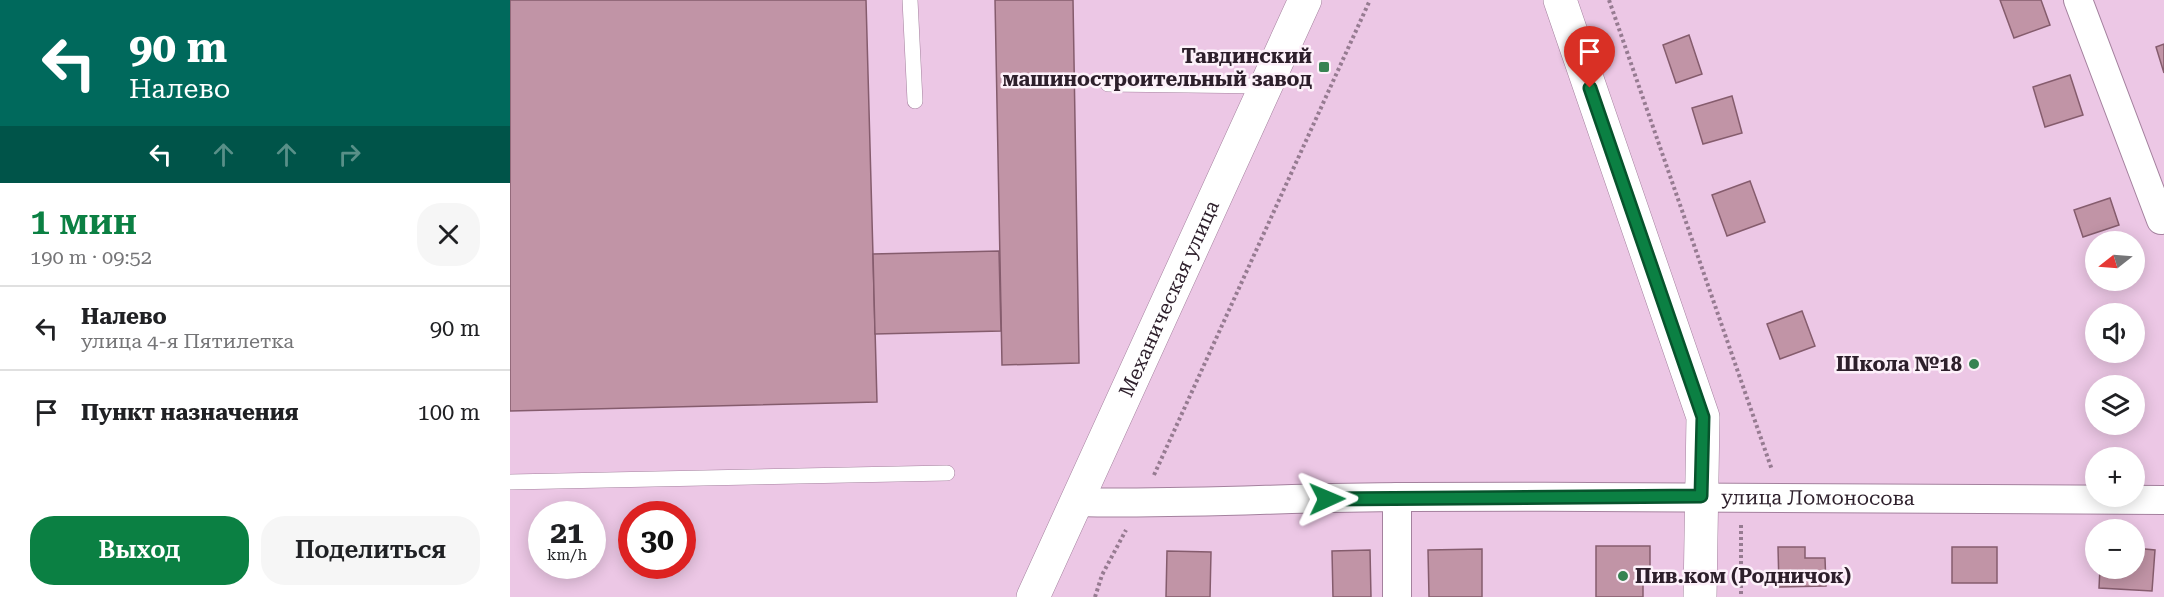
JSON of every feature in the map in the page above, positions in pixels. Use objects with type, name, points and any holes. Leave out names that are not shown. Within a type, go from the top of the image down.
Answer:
[{"type":"main road","name":"Механическая улица","points":[[1033,597],[1305,0]]},
{"type":"main road","points":[[1560,0],[1703,417],[1700,597]]},
{"type":"street","points":[[2078,0],[2161,220]]},
{"type":"street","name":"улица Ломоносова","points":[[1077,502],[1140,504],[1397,497],[1701,496],[2164,500]]},
{"type":"street","points":[[1397,497],[1397,597]]},
{"type":"lane","points":[[910,0],[915,101]]},
{"type":"lane","points":[[1108,84],[1266,86]]},
{"type":"lane","points":[[510,482],[947,473]]},
{"type":"path","points":[[1095,597],[1102,575],[1140,504],[1370,0]]},
{"type":"path","points":[[1609,0],[1773,474],[1741,525],[1741,597]]},
{"type":"building","points":[[510,0],[866,0],[877,402],[510,411]]},
{"type":"building","points":[[995,0],[1073,0],[1079,363],[1002,365]]},
{"type":"building","points":[[2000,0],[2041,0],[2050,25],[2014,38]]},
{"type":"building","points":[[1689,35],[1702,74],[1676,83],[1663,45]]},
{"type":"building","points":[[2164,44],[2164,73],[2156,47]]},
{"type":"building","points":[[2070,75],[2083,115],[2045,127],[2033,87]]},
{"type":"building","points":[[1732,96],[1742,133],[1703,144],[1692,108]]},
{"type":"building","points":[[1750,181],[1765,222],[1727,236],[1712,195]]},
{"type":"building","points":[[2110,198],[2119,225],[2101,231],[2085,231],[2083,237],[2074,210]]},
{"type":"building","points":[[999,251],[1001,331],[875,334],[873,254]]},
{"type":"building","points":[[1802,311],[1815,346],[1780,359],[1767,324]]},
{"type":"building","name":"Пив.ком (Родничок)","points":[[1596,546],[1650,546],[1650,581],[1643,581],[1643,597],[1596,597]]},
{"type":"building","points":[[1778,547],[1805,547],[1805,558],[1825,558],[1826,586],[1779,587]]},
{"type":"building","points":[[1952,547],[1997,547],[1997,583],[1952,583]]},
{"type":"building","points":[[1482,549],[1482,597],[1429,597],[1428,550]]},
{"type":"building","points":[[2145,549],[2155,550],[2152,591],[2099,588],[2099,579],[2145,579]]},
{"type":"building","points":[[1370,550],[1371,597],[1333,597],[1332,551]]},
{"type":"building","points":[[1167,551],[1211,552],[1210,597],[1166,597]]},
{"type":"place","name":"Тавдинский машиностроительный завод","points":[[1324,67]]},
{"type":"place","name":"Школа №18","points":[[1974,364]]},
{"type":"place","name":"Пив.ком (Родничок)","points":[[1623,576]]},
{"type":"route","points":[[1327,499],[1701,496],[1703,417],[1590,88]]}]
